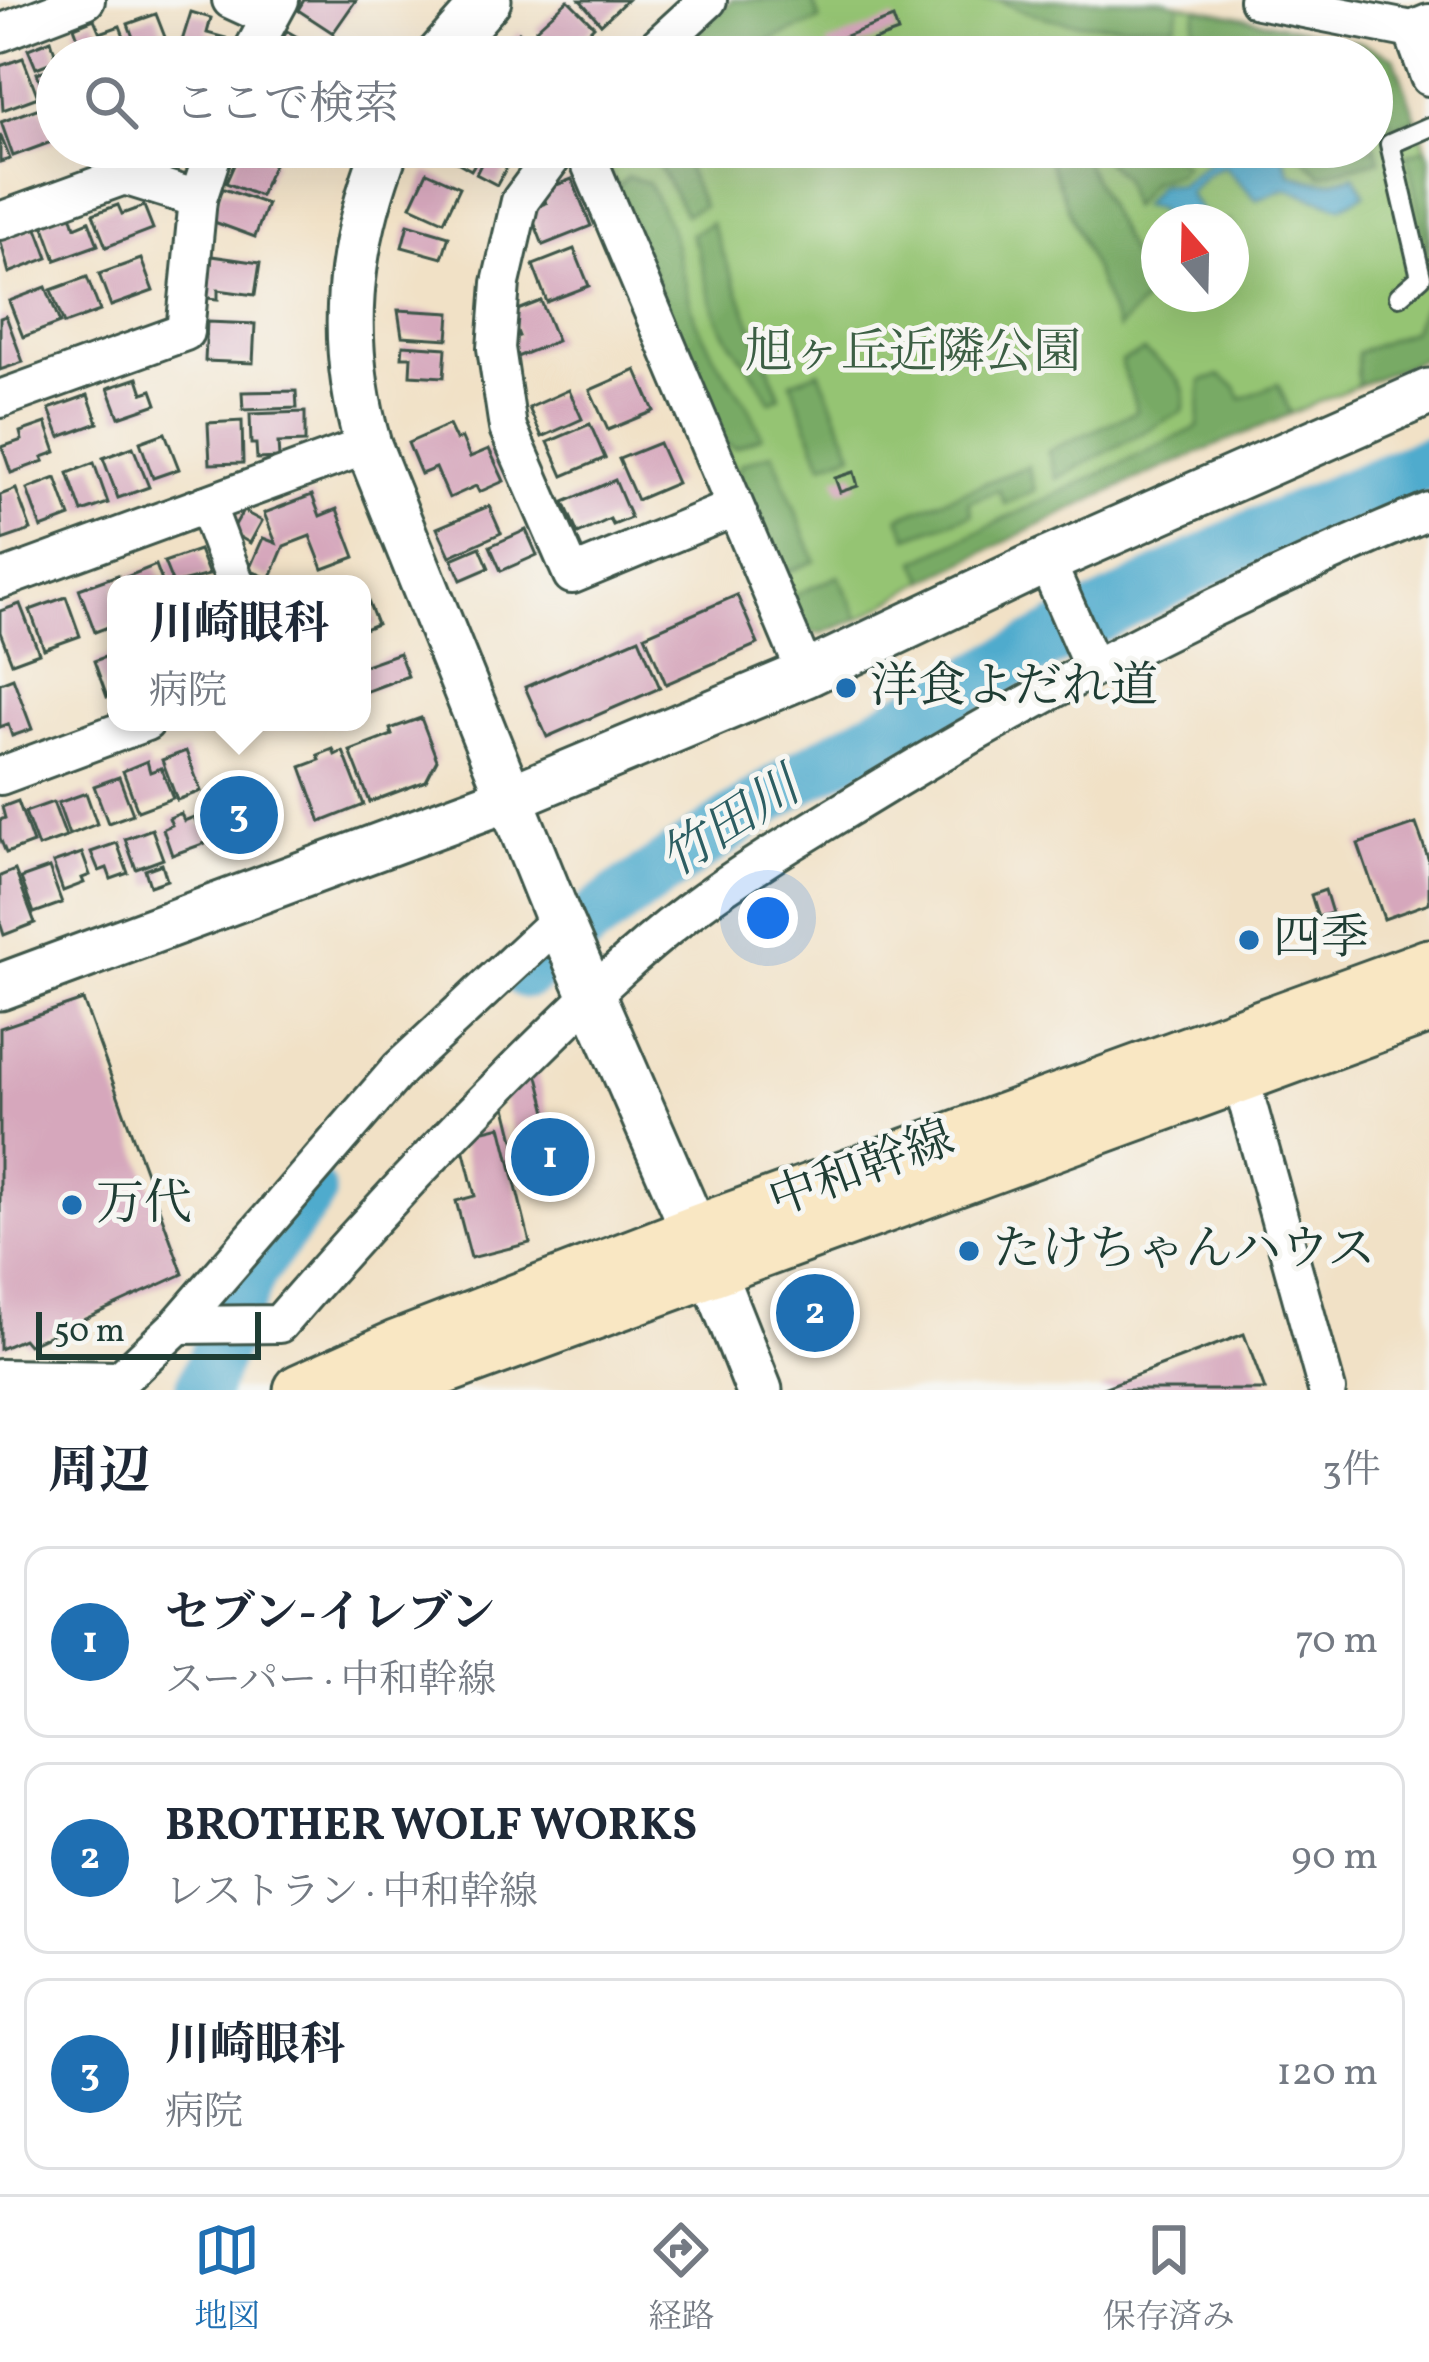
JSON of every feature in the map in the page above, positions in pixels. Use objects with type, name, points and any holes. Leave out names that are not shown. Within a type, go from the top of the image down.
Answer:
[{"type":"main road","name":"中和幹線","points":[[386,1390],[703,1250],[1429,965]]},
{"type":"main road","name":"中和幹線","points":[[300,1390],[398,1346],[1240,1076],[1429,1007]]},
{"type":"street","points":[[0,33],[86,0]]},
{"type":"street","points":[[231,0],[274,9],[260,36]]},
{"type":"street","points":[[456,36],[488,0]]},
{"type":"street","points":[[669,36],[709,0]]},
{"type":"street","points":[[1258,0],[1421,27],[1429,76]]},
{"type":"street","points":[[0,399],[185,332],[198,199],[208,168]]},
{"type":"street","points":[[379,168],[353,266],[350,323],[353,392],[368,446],[558,917],[759,1390]]},
{"type":"street","points":[[544,168],[520,201],[501,284],[496,348],[508,428],[572,575],[734,508]]},
{"type":"street","points":[[592,168],[806,674]]},
{"type":"street","points":[[0,221],[124,176],[198,199]]},
{"type":"street","points":[[0,987],[512,797],[806,674],[1429,392]]},
{"type":"street","points":[[0,580],[368,446]]},
{"type":"street","points":[[206,504],[233,575]]},
{"type":"street","points":[[178,1324],[279,1324],[449,1137],[592,993],[684,915],[766,856],[1093,668],[1332,552],[1429,511]]},
{"type":"street","points":[[1047,563],[1093,668]]},
{"type":"street","points":[[0,776],[122,731]]},
{"type":"street","points":[[0,1378],[57,1383],[120,1380],[178,1324],[400,1067],[558,917]]},
{"type":"street","points":[[1240,1076],[1328,1390]]},
{"type":"lane","points":[[1393,143],[1429,127]]},
{"type":"lane","points":[[1393,157],[1421,278],[1399,296]]},
{"type":"green space","name":"旭ヶ丘近隣公園","points":[[732,0],[1161,0],[1331,36],[694,36]]},
{"type":"green space","points":[[732,0],[812,0],[820,20],[780,36],[695,36]]},
{"type":"green space","points":[[998,0],[1180,4],[1175,24],[1106,25],[1043,17]]},
{"type":"green space","points":[[1197,8],[1330,36],[1230,36],[1193,28]]},
{"type":"green space","points":[[1393,57],[1394,57],[1416,119],[1393,125]]},
{"type":"green space","name":"旭ヶ丘近隣公園","points":[[1394,57],[1429,156],[1429,356],[1175,463],[1049,520],[849,623],[800,631],[609,168],[1393,168]]},
{"type":"green space","points":[[1426,148],[1429,156],[1429,260],[1407,154]]},
{"type":"green space","points":[[660,168],[687,168],[703,206],[685,214]]},
{"type":"green space","points":[[1052,168],[1088,168],[1141,276],[1141,304],[1118,329]]},
{"type":"green space","points":[[1113,168],[1182,168],[1176,175],[1152,181],[1131,207],[1122,177]]},
{"type":"green space","points":[[1314,168],[1349,168],[1321,175]]},
{"type":"green space","points":[[628,177],[648,182],[670,226],[695,320],[762,436],[735,448],[722,441],[617,187]]},
{"type":"green space","points":[[711,223],[780,396],[770,402],[714,309],[691,234]]},
{"type":"green space","points":[[1429,294],[1429,356],[1358,386],[1357,353],[1412,331]]},
{"type":"green space","points":[[1144,351],[1180,383],[1183,411],[1056,479],[1048,451],[1137,411],[1121,361]]},
{"type":"green space","points":[[819,371],[853,453],[822,464],[791,382]]},
{"type":"green space","points":[[1220,376],[1236,387],[1241,399],[1278,384],[1291,414],[1122,485],[925,581],[916,561],[1198,427],[1201,381]]},
{"type":"green space","points":[[773,453],[815,561],[778,576],[737,479],[741,464]]},
{"type":"green space","points":[[1028,466],[1035,490],[1005,504],[999,490],[969,502],[972,514],[908,537],[899,517]]},
{"type":"green space","points":[[839,576],[859,619],[820,634],[800,631],[787,598]]},
{"type":"water","points":[[1200,168],[1219,168],[1188,193],[1196,204],[1143,204],[1159,184],[1179,185]]},
{"type":"water","points":[[1226,168],[1288,168],[1290,173],[1322,181],[1354,175],[1365,194],[1341,207],[1286,188],[1257,200]]},
{"type":"building","points":[[304,0],[356,0],[333,33],[298,10]]},
{"type":"building","points":[[568,0],[594,26],[584,36],[542,36],[536,29]]},
{"type":"building","points":[[580,0],[627,0],[601,24]]},
{"type":"building","points":[[191,12],[211,18],[207,33],[218,36],[184,36]]},
{"type":"building","points":[[156,14],[165,36],[132,36],[128,24]]},
{"type":"building","points":[[893,18],[898,32],[887,36],[845,36]]},
{"type":"building","points":[[94,19],[100,33],[120,26],[124,36],[77,36],[74,27]]},
{"type":"building","points":[[23,58],[36,98],[3,110],[0,66]]},
{"type":"building","points":[[36,109],[36,148],[13,156],[1,122]]},
{"type":"building","points":[[0,134],[10,159],[0,162]]},
{"type":"building","points":[[233,168],[272,168],[260,196],[226,183]]},
{"type":"building","points":[[479,168],[506,168],[497,185],[476,174]]},
{"type":"building","points":[[427,172],[460,187],[444,221],[411,206]]},
{"type":"building","points":[[572,179],[591,226],[543,245],[529,209],[546,203],[541,191]]},
{"type":"building","points":[[221,188],[267,204],[255,237],[209,220]]},
{"type":"building","points":[[118,205],[122,214],[144,206],[153,229],[106,247],[93,214]]},
{"type":"building","points":[[70,211],[75,227],[89,221],[98,245],[56,260],[42,221]]},
{"type":"building","points":[[408,224],[449,236],[442,258],[402,247]]},
{"type":"building","points":[[36,226],[48,258],[9,273],[0,239]]},
{"type":"building","points":[[574,249],[589,286],[547,302],[533,265]]},
{"type":"building","points":[[212,256],[260,263],[255,295],[218,290],[218,299],[195,297],[197,276],[209,277]]},
{"type":"building","points":[[141,259],[153,291],[111,306],[99,274]]},
{"type":"building","points":[[87,277],[100,311],[64,324],[51,290]]},
{"type":"building","points":[[46,287],[60,323],[23,337],[9,301]]},
{"type":"building","points":[[541,301],[557,341],[517,357],[510,339],[519,336],[510,313]]},
{"type":"building","points":[[398,310],[450,313],[448,339],[402,336]]},
{"type":"building","points":[[6,316],[23,362],[0,370],[0,318]]},
{"type":"building","points":[[207,322],[255,324],[253,363],[205,361]]},
{"type":"building","points":[[403,345],[446,348],[444,377],[410,375],[411,357],[402,357]]},
{"type":"building","points":[[636,370],[654,411],[608,430],[590,390]]},
{"type":"building","points":[[138,378],[143,393],[152,390],[157,404],[119,417],[108,388]]},
{"type":"building","points":[[569,390],[582,419],[542,437],[529,408]]},
{"type":"building","points":[[296,391],[297,408],[243,410],[242,392]]},
{"type":"building","points":[[88,395],[98,423],[60,437],[49,409]]},
{"type":"building","points":[[305,412],[305,442],[278,443],[279,458],[257,459],[256,444],[251,444],[250,414]]},
{"type":"building","points":[[242,421],[243,463],[210,464],[208,423]]},
{"type":"building","points":[[46,423],[56,452],[11,473],[2,447],[22,440],[20,432]]},
{"type":"building","points":[[590,424],[605,458],[563,476],[548,442]]},
{"type":"building","points":[[449,425],[456,440],[462,438],[470,457],[489,449],[504,481],[449,498],[436,468],[421,474],[408,443]]},
{"type":"building","points":[[165,433],[179,469],[153,478],[140,442]]},
{"type":"building","points":[[659,443],[677,483],[637,500],[619,459]]},
{"type":"building","points":[[133,447],[149,487],[118,498],[103,458]]},
{"type":"building","points":[[94,463],[108,503],[82,512],[68,473]]},
{"type":"building","points":[[854,472],[858,486],[840,492],[835,478]]},
{"type":"building","points":[[56,478],[70,517],[41,528],[27,489]]},
{"type":"building","points":[[615,480],[631,518],[613,525],[610,519],[578,534],[564,502]]},
{"type":"building","points":[[16,489],[31,530],[2,540],[0,495]]},
{"type":"building","points":[[312,495],[320,516],[337,509],[355,557],[323,569],[310,536],[284,546],[272,575],[249,570],[263,538],[276,543],[264,513]]},
{"type":"building","points":[[489,506],[501,533],[450,556],[437,528]]},
{"type":"building","points":[[243,511],[262,521],[250,543],[231,532]]},
{"type":"building","points":[[526,530],[537,555],[501,571],[490,546]]},
{"type":"building","points":[[480,547],[489,568],[461,580],[452,559]]},
{"type":"building","points":[[199,550],[209,575],[169,575],[164,562]]},
{"type":"building","points":[[156,565],[160,575],[131,575]]},
{"type":"building","points":[[107,579],[107,627],[95,632],[79,589]]},
{"type":"building","points":[[737,595],[758,644],[666,684],[645,635]]},
{"type":"building","points":[[66,597],[80,636],[44,649],[30,610]]},
{"type":"building","points":[[20,604],[39,653],[12,663],[0,632],[0,611]]},
{"type":"building","points":[[639,638],[660,688],[547,737],[525,687]]},
{"type":"building","points":[[399,653],[408,676],[371,690],[371,663]]},
{"type":"building","points":[[107,656],[107,697],[94,661]]},
{"type":"building","points":[[13,678],[32,729],[12,736],[8,724],[0,727],[0,683]]},
{"type":"building","points":[[421,718],[437,760],[426,781],[370,802],[350,751]]},
{"type":"building","points":[[333,749],[335,755],[343,751],[364,805],[321,822],[301,767]]},
{"type":"building","points":[[186,751],[201,791],[177,800],[162,760]]},
{"type":"building","points":[[147,761],[150,772],[161,768],[173,798],[138,811],[123,771]]},
{"type":"building","points":[[119,777],[133,814],[108,823],[94,786]]},
{"type":"building","points":[[255,777],[275,832],[229,849],[211,802],[248,789],[245,781]]},
{"type":"building","points":[[86,793],[97,824],[69,835],[58,803]]},
{"type":"building","points":[[18,801],[33,843],[6,853],[0,838],[0,820],[5,818],[2,807]]},
{"type":"building","points":[[53,802],[66,837],[38,847],[25,812]]},
{"type":"building","points":[[181,813],[184,821],[194,817],[198,826],[205,823],[211,841],[172,855],[163,829],[172,825],[169,818]]},
{"type":"building","points":[[1416,824],[1429,861],[1429,903],[1384,919],[1358,844]]},
{"type":"building","points":[[152,829],[163,859],[136,869],[125,839]]},
{"type":"building","points":[[117,843],[128,873],[111,879],[107,868],[99,871],[91,852]]},
{"type":"building","points":[[82,853],[90,875],[82,878],[84,883],[63,891],[53,863]]},
{"type":"building","points":[[162,864],[167,880],[150,886],[145,870]]},
{"type":"building","points":[[49,868],[62,903],[34,913],[21,878]]},
{"type":"building","points":[[15,870],[35,923],[4,935],[0,876]]},
{"type":"building","points":[[1325,890],[1332,913],[1318,917],[1311,895]]},
{"type":"building","points":[[83,1000],[183,1274],[28,1345],[23,1339],[0,1349],[0,1028]]},
{"type":"building","points":[[536,1069],[563,1175],[525,1184],[503,1095]]},
{"type":"building","points":[[501,1126],[530,1243],[471,1258],[456,1201],[475,1196],[460,1136]]},
{"type":"building","points":[[1244,1334],[1265,1390],[1098,1390]]},
{"type":"waterway","name":"竹田川","points":[[527,972],[621,898],[793,781],[1252,537],[1429,463]]},
{"type":"waterway","name":"竹田川","points":[[202,1390],[251,1270],[309,1193]]},
{"type":"place","name":"洋食よだれ道","points":[[846,688]]},
{"type":"place","name":"川崎眼科","points":[[239,815]]},
{"type":"place","name":"四季","points":[[1249,940]]},
{"type":"place","name":"セブン-イレブン","points":[[550,1157]]},
{"type":"place","name":"万代","points":[[72,1205]]},
{"type":"place","name":"たけちゃんハウス","points":[[969,1251]]},
{"type":"place","name":"BROTHER WOLF WORKS","points":[[815,1313]]}]
